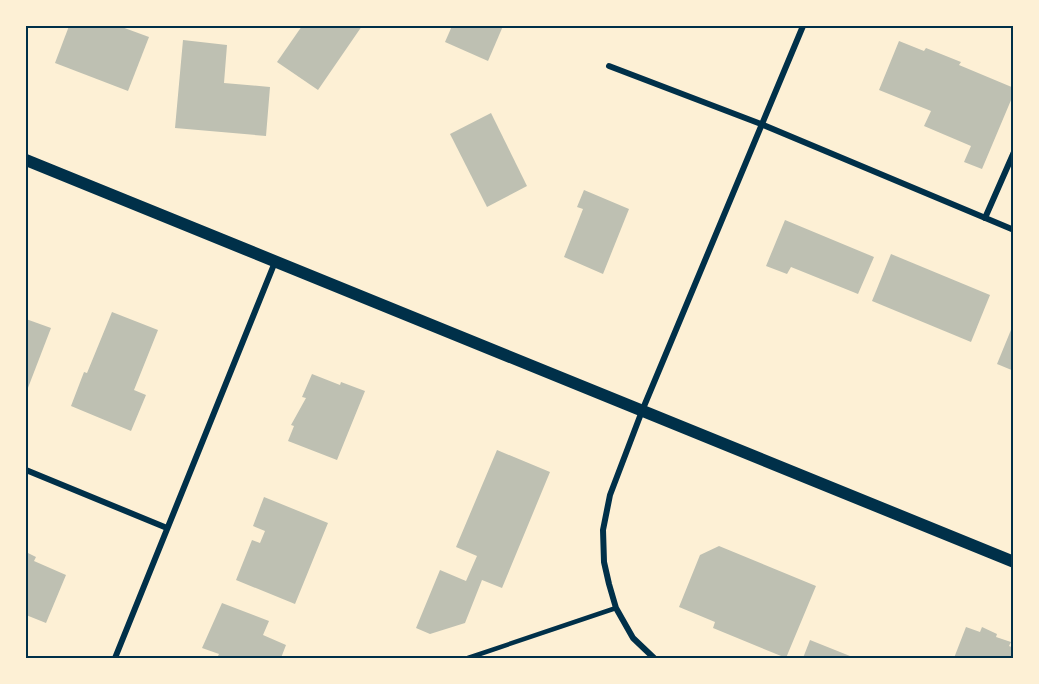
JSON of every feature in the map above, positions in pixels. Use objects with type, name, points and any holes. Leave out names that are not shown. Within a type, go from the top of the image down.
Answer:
[{"type":"main road","points":[[26,160],[1014,562]]},
{"type":"street","points":[[654,658],[633,638],[616,608],[604,562],[603,530],[610,495],[642,411],[803,26]]},
{"type":"street","points":[[609,66],[761,124],[1014,230]]},
{"type":"street","points":[[985,218],[1014,152]]},
{"type":"street","points":[[115,658],[275,261]]},
{"type":"street","points":[[26,470],[167,528]]},
{"type":"lane","points":[[468,658],[616,608]]},
{"type":"building","points":[[69,26],[119,26],[149,37],[128,91],[55,63]]},
{"type":"building","points":[[302,26],[362,26],[318,90],[277,62]]},
{"type":"building","points":[[452,26],[503,26],[488,61],[445,42]]},
{"type":"building","points":[[183,40],[227,45],[224,83],[270,87],[266,136],[175,128]]},
{"type":"building","points":[[899,41],[924,51],[926,48],[961,62],[959,65],[1014,88],[1014,93],[982,169],[964,162],[971,146],[924,126],[931,111],[879,90]]},
{"type":"building","points":[[491,113],[527,186],[487,207],[450,134]]},
{"type":"building","points":[[584,190],[629,209],[603,274],[564,257],[583,209],[577,207]]},
{"type":"building","points":[[785,220],[874,257],[858,294],[791,267],[787,274],[766,266]]},
{"type":"building","points":[[891,254],[990,295],[971,342],[872,301]]},
{"type":"building","points":[[112,312],[158,330],[134,390],[146,395],[131,431],[71,406]]},
{"type":"building","points":[[26,319],[51,328],[26,393]]},
{"type":"building","points":[[1014,325],[1014,371],[997,364]]},
{"type":"building","points":[[312,374],[340,385],[341,382],[365,391],[337,460],[288,441],[294,426],[291,425],[306,398],[302,397]]},
{"type":"building","points":[[497,450],[550,472],[502,588],[482,580],[465,623],[430,634],[416,628],[440,570],[466,581],[477,556],[456,547]]},
{"type":"building","points":[[264,497],[328,523],[295,604],[236,580],[252,540],[260,543],[265,531],[253,526]]},
{"type":"building","points":[[719,546],[816,586],[786,658],[713,628],[715,622],[679,607],[700,555]]},
{"type":"building","points":[[26,552],[36,557],[34,561],[66,575],[46,623],[26,615]]},
{"type":"building","points":[[222,603],[269,621],[263,635],[286,645],[281,658],[217,658],[219,654],[202,648]]},
{"type":"building","points":[[966,627],[980,632],[982,627],[997,634],[996,637],[1011,642],[1009,646],[1014,648],[1014,658],[954,658]]},
{"type":"building","points":[[810,640],[855,658],[803,658]]}]
